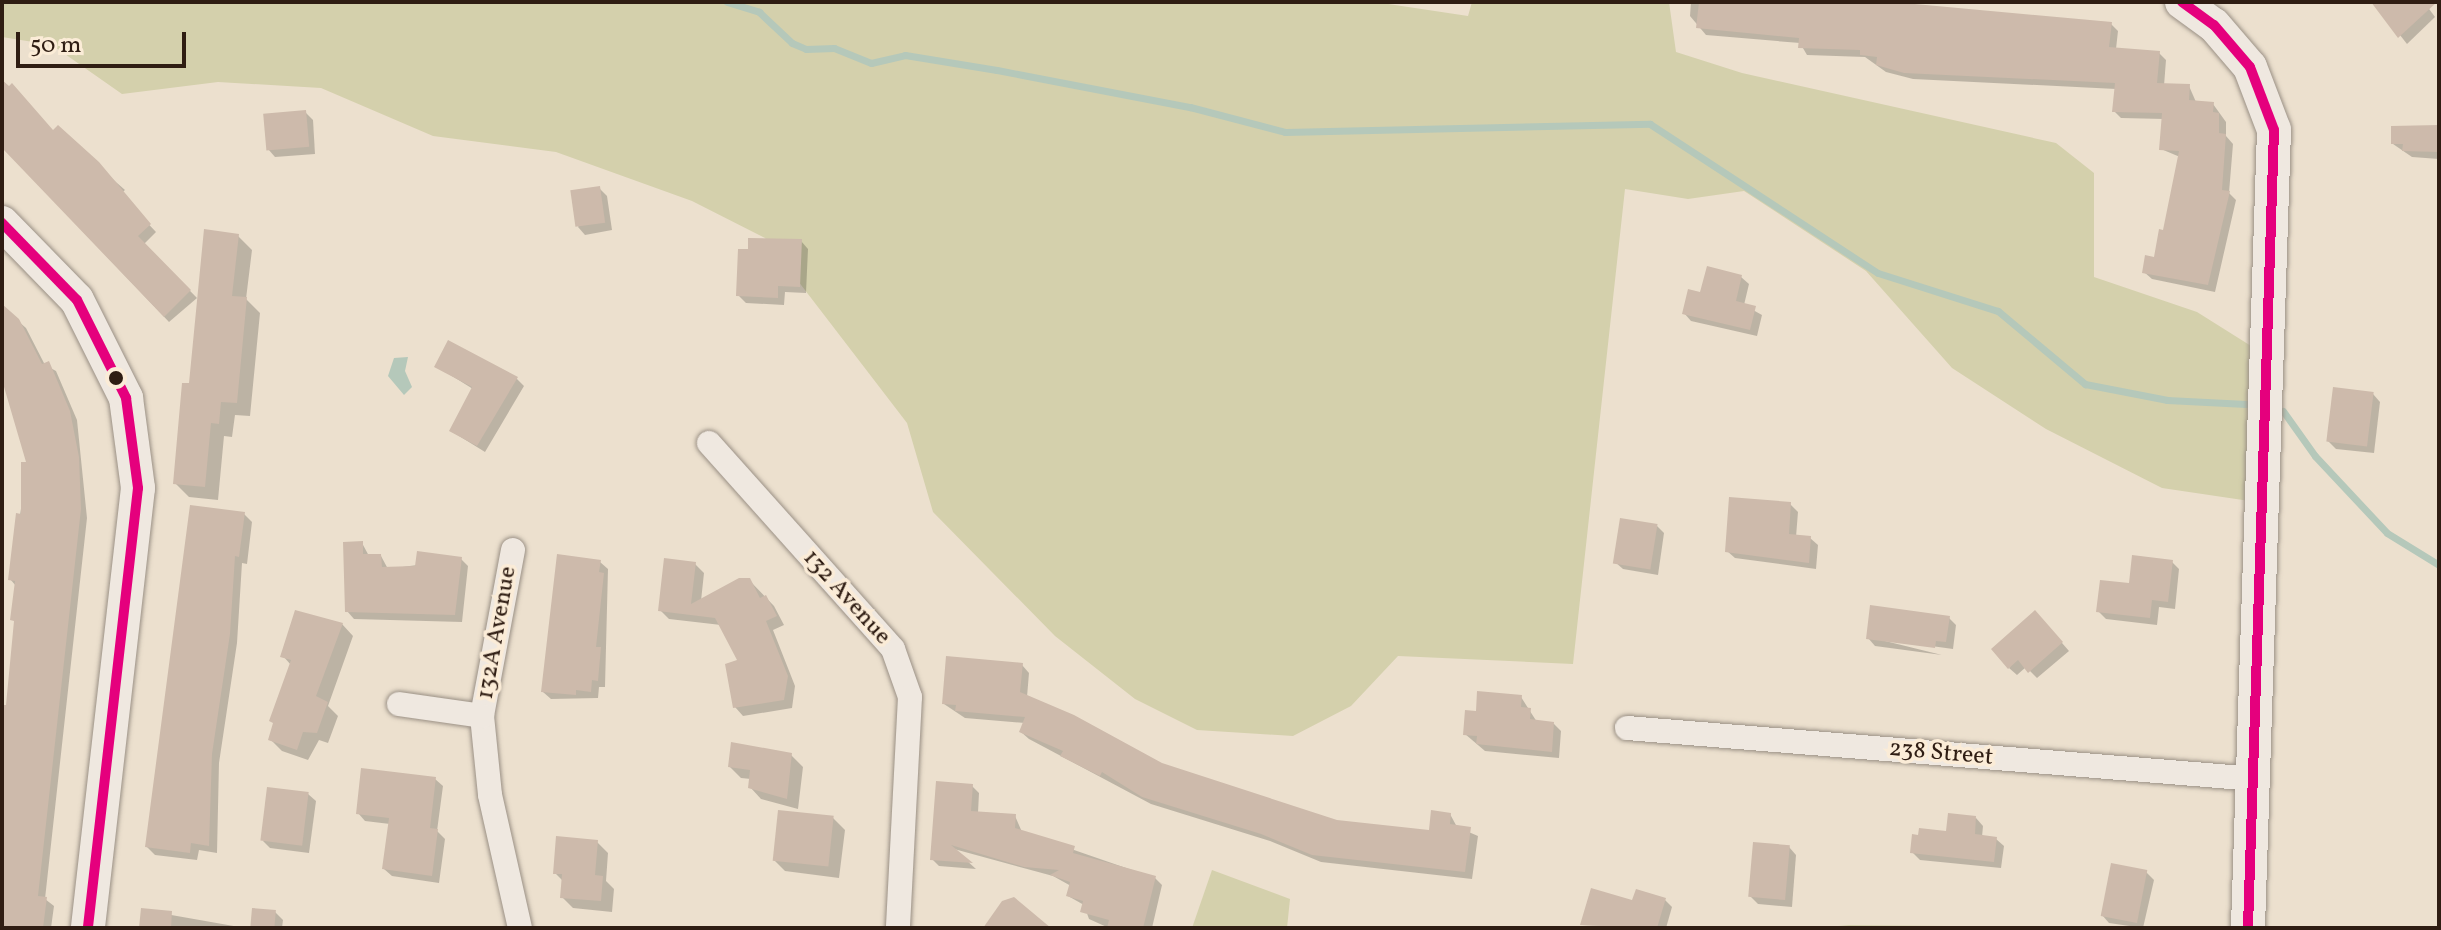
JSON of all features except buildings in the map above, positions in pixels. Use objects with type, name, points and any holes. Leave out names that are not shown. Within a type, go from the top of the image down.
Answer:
[{"type":"street","points":[[2182,2],[2214,25],[2250,67],[2274,130],[2248,928]]},
{"type":"street","points":[[2,223],[77,300],[126,398],[138,488],[88,928]]},
{"type":"street","name":"132 Avenue","points":[[709,443],[893,649],[910,697],[898,928]]},
{"type":"street","name":"132A Avenue","points":[[513,550],[482,716],[490,795],[520,928]]},
{"type":"street","name":"132A Avenue","points":[[399,704],[482,716]]},
{"type":"street","name":"238 Street","points":[[1627,728],[2255,779]]},
{"type":"shaded area","points":[[2,2],[1375,2],[1468,16],[1472,2],[1669,2],[1676,52],[1742,73],[2056,143],[2094,173],[2094,277],[2197,312],[2267,356],[2263,503],[2162,488],[2046,429],[1952,368],[1866,271],[1744,191],[1688,199],[1625,189],[1573,664],[1398,656],[1351,706],[1293,736],[1197,730],[1135,699],[1055,636],[933,512],[907,423],[765,238],[692,201],[556,152],[433,136],[321,88],[218,82],[122,94],[52,45],[2,37]]},
{"type":"shaded area","points":[[408,357],[405,371],[412,387],[404,395],[388,376],[394,358]]},
{"type":"shaded area","points":[[1212,870],[1290,899],[1287,928],[1192,928]]},
{"type":"shaded area","points":[[1849,925],[1950,926],[1961,928],[1817,928]]},
{"type":"waterway","points":[[727,2],[759,12],[792,43],[806,49],[834,48],[871,63],[905,55],[997,70],[1190,107],[1285,132],[1650,124],[1878,273],[1998,311],[2085,384],[2167,400],[2246,404]]},
{"type":"waterway","points":[[2283,411],[2315,456],[2387,533],[2439,565]]},
{"type":"transit line","points":[[2182,2],[2214,25],[2250,67],[2274,130],[2248,928]]},
{"type":"transit line","points":[[2,223],[77,300],[126,398],[138,488],[88,928]]}]
